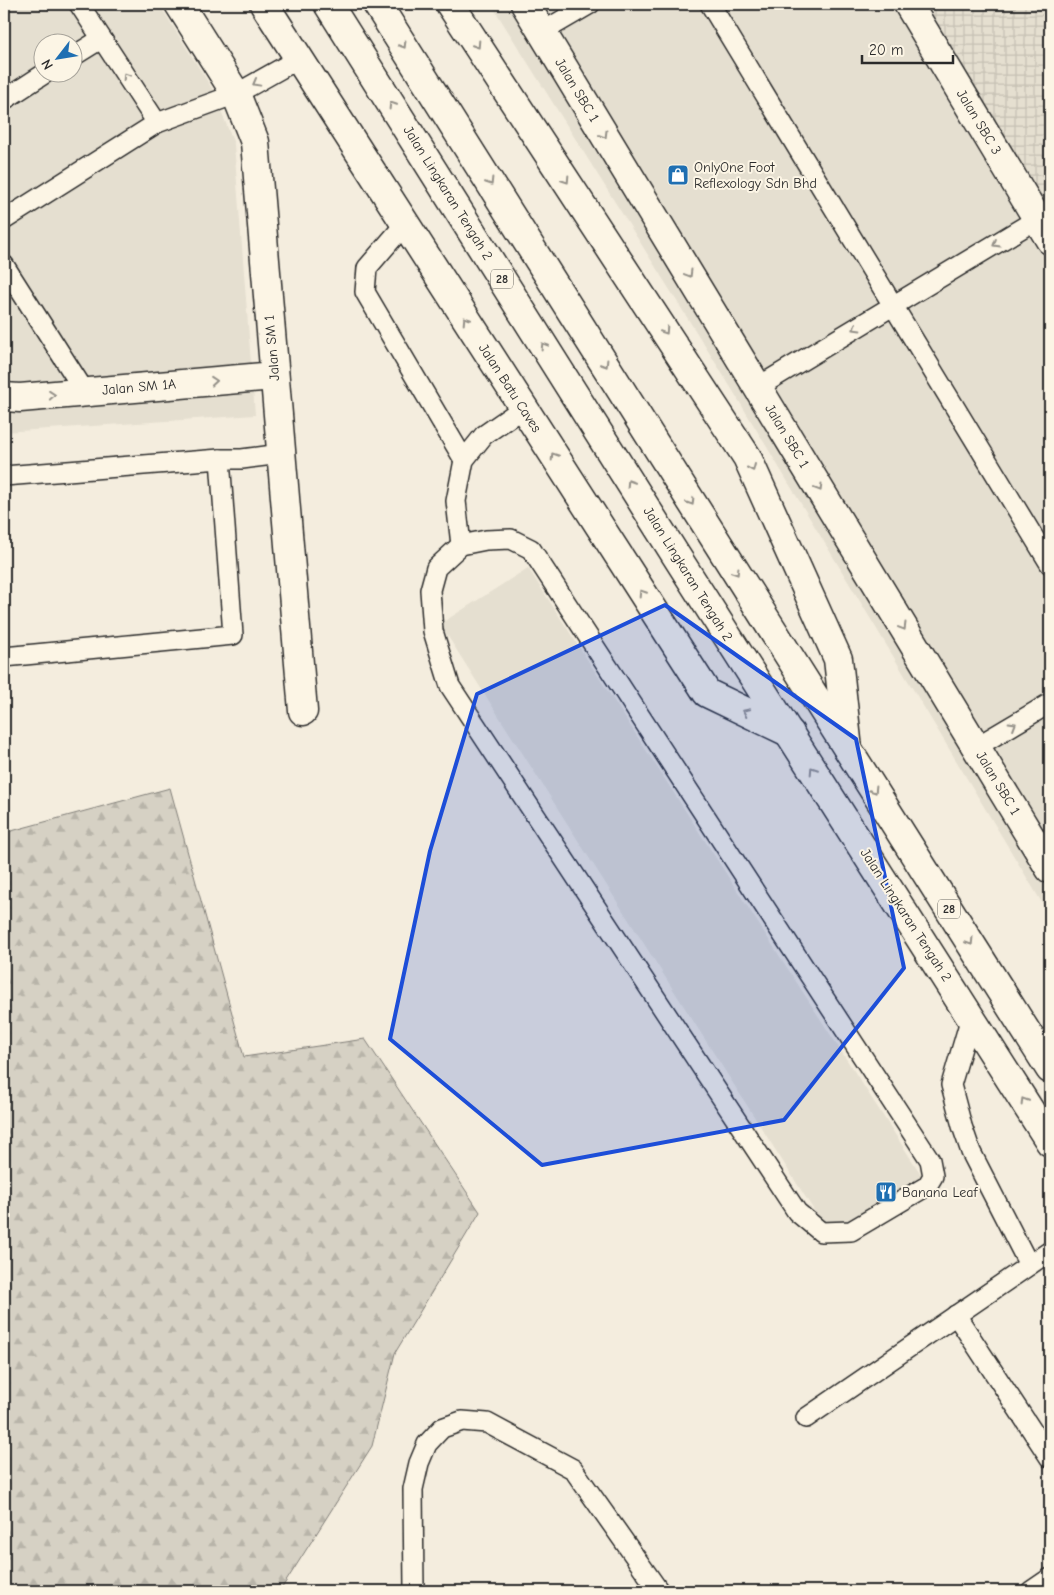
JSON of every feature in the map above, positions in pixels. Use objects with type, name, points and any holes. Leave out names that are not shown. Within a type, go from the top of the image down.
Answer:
[{"type":"main road","name":"Jalan SM 1","points":[[179,4],[236,94],[255,142],[303,711]]},
{"type":"main road","name":"Jalan Batu Caves","points":[[264,4],[707,693],[790,733]]},
{"type":"main road","name":"Jalan Lingkaran Tengah 2","points":[[328,4],[675,554],[1050,1142]]},
{"type":"main road","name":"28","points":[[378,4],[1050,1069]]},
{"type":"main road","points":[[450,4],[747,457],[838,659],[848,749]]},
{"type":"main road","name":"Jalan SBC 1","points":[[525,4],[1050,869]]},
{"type":"main road","name":"Jalan SBC 3","points":[[908,4],[1044,230]]},
{"type":"main road","name":"Jalan SM 1A","points":[[4,397],[20,398],[274,376]]},
{"type":"lane","points":[[79,4],[157,123]]},
{"type":"lane","points":[[542,32],[590,4]]},
{"type":"lane","points":[[710,4],[1050,564]]},
{"type":"lane","points":[[82,51],[102,38]]},
{"type":"lane","points":[[4,219],[157,123],[236,94],[298,59]]},
{"type":"lane","points":[[4,100],[32,82]]},
{"type":"lane","points":[[405,224],[366,268],[365,292],[464,460]]},
{"type":"lane","points":[[758,387],[893,306],[1044,230]]},
{"type":"lane","points":[[4,265],[85,392]]},
{"type":"lane","points":[[462,545],[456,501],[464,460],[484,435],[523,408]]},
{"type":"lane","points":[[4,476],[220,459],[242,459],[281,454]]},
{"type":"lane","points":[[4,657],[233,635],[220,459]]},
{"type":"lane","points":[[511,539],[531,549],[930,1160],[933,1176],[927,1186],[851,1231],[821,1232],[797,1212],[450,686],[432,631],[430,590],[436,568],[462,545],[486,540],[511,539]]},
{"type":"lane","points":[[976,748],[1050,703]]},
{"type":"lane","points":[[971,1018],[951,1085],[962,1126],[972,1152],[1028,1265]]},
{"type":"lane","points":[[806,1418],[1050,1251]]},
{"type":"lane","points":[[956,1315],[1050,1458]]},
{"type":"lane","points":[[414,1591],[413,1489],[419,1463],[427,1444],[442,1428],[462,1421],[487,1423],[573,1469],[660,1591]]},
{"type":"lane","points":[[1031,1591],[1050,1578]]},
{"type":"highlighted area","points":[[665,605],[856,739],[904,968],[784,1120],[542,1165],[390,1039],[430,851],[477,694]]},
{"type":"shaded area","points":[[4,4],[159,4],[213,90],[234,144],[255,415],[4,432]]},
{"type":"shaded area","points":[[491,4],[924,4],[1050,212],[1050,916],[730,386]]},
{"type":"shaded area","points":[[924,4],[1050,4],[1050,212]]},
{"type":"shaded area","points":[[528,568],[924,1179],[850,1225],[824,1226],[440,624]]},
{"type":"green space","points":[[170,788],[244,1057],[365,1039],[480,1212],[395,1353],[372,1446],[280,1591],[4,1591],[4,833]]},
{"type":"place","name":"OnlyOne Foot Reflexology Sdn Bhd","points":[[678,175]]},
{"type":"place","name":"Banana Leaf","points":[[886,1192]]}]
